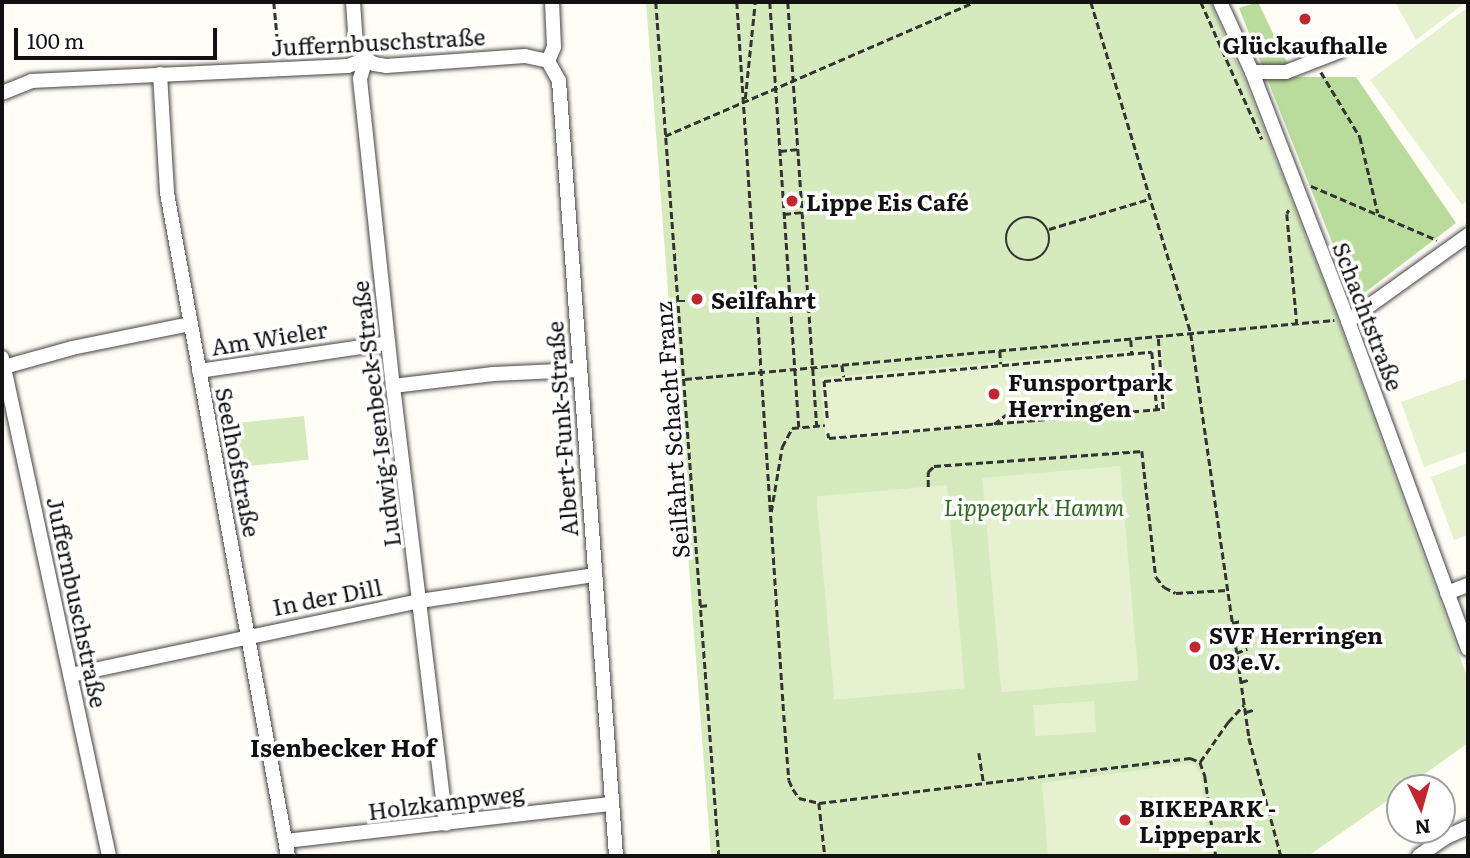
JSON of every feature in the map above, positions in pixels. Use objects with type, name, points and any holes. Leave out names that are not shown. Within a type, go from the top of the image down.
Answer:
[{"type":"street","name":"Ludwig-Isenbeck-Straße","points":[[353,2],[356,41],[366,59],[360,79],[388,343],[446,824]]},
{"type":"street","name":"Albert-Funk-Straße","points":[[552,2],[554,47],[548,61],[559,81],[616,856]]},
{"type":"street","name":"Schachtstraße","points":[[1220,2],[1252,72],[1293,178],[1341,321],[1468,649]]},
{"type":"street","points":[[1252,72],[1286,72],[1340,51]]},
{"type":"street","name":"Juffernbuschstraße","points":[[2,93],[31,81],[348,65],[366,59],[386,66],[525,56],[548,61]]},
{"type":"street","name":"Seelhofstraße","points":[[160,74],[167,193],[288,856]]},
{"type":"street","points":[[1341,321],[1468,235]]},
{"type":"street","points":[[3,362],[190,324]]},
{"type":"street","name":"Am Wieler","points":[[199,371],[388,343]]},
{"type":"street","name":"Juffernbuschstraße","points":[[3,362],[109,856]]},
{"type":"street","points":[[393,386],[493,374],[579,370]]},
{"type":"street","name":"In der Dill","points":[[71,675],[248,635],[420,601],[595,575]]},
{"type":"street","points":[[1447,593],[1468,585]]},
{"type":"street","name":"Holzkampweg","points":[[286,841],[612,804]]},
{"type":"street","points":[[1419,856],[1446,837],[1468,827]]},
{"type":"path","points":[[274,2],[281,68]]},
{"type":"path","name":"Seilfahrt Schacht Franz","points":[[656,2],[719,856]]},
{"type":"path","points":[[737,2],[789,780],[799,797],[819,803],[1190,758],[1200,762]]},
{"type":"path","points":[[744,103],[755,2]]},
{"type":"path","points":[[769,2],[799,427]]},
{"type":"path","points":[[788,2],[817,425]]},
{"type":"path","points":[[665,136],[975,2]]},
{"type":"path","points":[[1091,2],[1191,334],[1249,738],[1281,856]]},
{"type":"path","points":[[1201,2],[1265,145]]},
{"type":"path","points":[[1312,62],[1347,112],[1360,136],[1378,213]]},
{"type":"path","points":[[779,151],[797,149]]},
{"type":"path","points":[[1293,178],[1378,213],[1449,247]]},
{"type":"path","points":[[1048,229],[1149,199]]},
{"type":"path","points":[[1295,219],[1291,208],[1287,214],[1297,324]]},
{"type":"path","points":[[783,214],[802,212]]},
{"type":"path","points":[[1034,218],[1048,229],[1050,243],[1042,256],[1024,260],[1010,250],[1007,233],[1017,220],[1034,218]]},
{"type":"path","points":[[678,301],[687,301]]},
{"type":"path","points":[[1330,310],[1341,321]]},
{"type":"path","points":[[684,379],[1341,321]]},
{"type":"path","points":[[828,433],[829,438],[1163,409],[1158,337]]},
{"type":"path","points":[[1131,340],[1132,353]]},
{"type":"path","points":[[1000,351],[1001,364]]},
{"type":"path","points":[[827,418],[824,381],[844,377],[1152,352],[1157,409]]},
{"type":"path","points":[[842,365],[844,377]]},
{"type":"path","points":[[994,424],[1026,399]]},
{"type":"path","points":[[1016,407],[1029,421]]},
{"type":"path","points":[[770,519],[782,447],[792,428],[825,425]]},
{"type":"path","points":[[928,487],[928,472],[934,466],[1142,451],[1156,577],[1164,587],[1176,593],[1236,591]]},
{"type":"path","points":[[700,606],[709,605]]},
{"type":"path","points":[[1232,624],[1241,621]]},
{"type":"path","points":[[1236,653],[1247,649]]},
{"type":"path","points":[[1241,682],[1251,679]]},
{"type":"path","points":[[1216,856],[1200,762],[1228,722],[1244,705]]},
{"type":"path","points":[[1245,712],[1256,709]]},
{"type":"path","points":[[979,753],[984,783]]},
{"type":"path","points":[[819,803],[825,856]]},
{"type":"green space","name":"Lippepark Hamm","points":[[646,2],[1210,2],[1245,81],[1333,307],[1468,679],[1468,743],[1425,774],[1386,774],[1386,802],[1308,856],[711,856]]},
{"type":"green space","points":[[1258,2],[1294,77],[1356,77],[1456,223],[1355,300],[1239,8]]},
{"type":"green space","points":[[1395,2],[1466,2],[1416,40]]},
{"type":"green space","points":[[1468,7],[1468,200],[1462,205],[1370,80]]},
{"type":"green space","name":"Funsportpark Herringen","points":[[1162,348],[1167,411],[826,441],[820,378]]},
{"type":"green space","points":[[1468,378],[1468,451],[1424,467],[1401,402]]},
{"type":"green space","points":[[304,416],[309,460],[223,469],[218,425]]},
{"type":"green space","points":[[1468,463],[1468,535],[1454,540],[1431,477]]},
{"type":"green space","points":[[1120,466],[1139,680],[1001,692],[983,478]]},
{"type":"green space","points":[[947,485],[965,688],[834,700],[816,496]]},
{"type":"green space","points":[[1094,701],[1096,732],[1035,736],[1033,705]]},
{"type":"green space","name":"BIKEPARK - Lippepark","points":[[1193,763],[1201,775],[1209,856],[1048,856],[1042,783]]},
{"type":"place","name":"Glückaufhalle","points":[[1305,19]]},
{"type":"place","name":"Lippe Eis Café","points":[[792,201]]},
{"type":"place","name":"Seilfahrt","points":[[697,299]]},
{"type":"place","name":"Funsportpark Herringen","points":[[994,394]]},
{"type":"place","name":"SVF Herringen 03 e.V.","points":[[1195,647]]},
{"type":"place","name":"BIKEPARK - Lippepark","points":[[1125,820]]},
{"type":"district","name":"Isenbecker Hof","points":[[343,747]]}]
